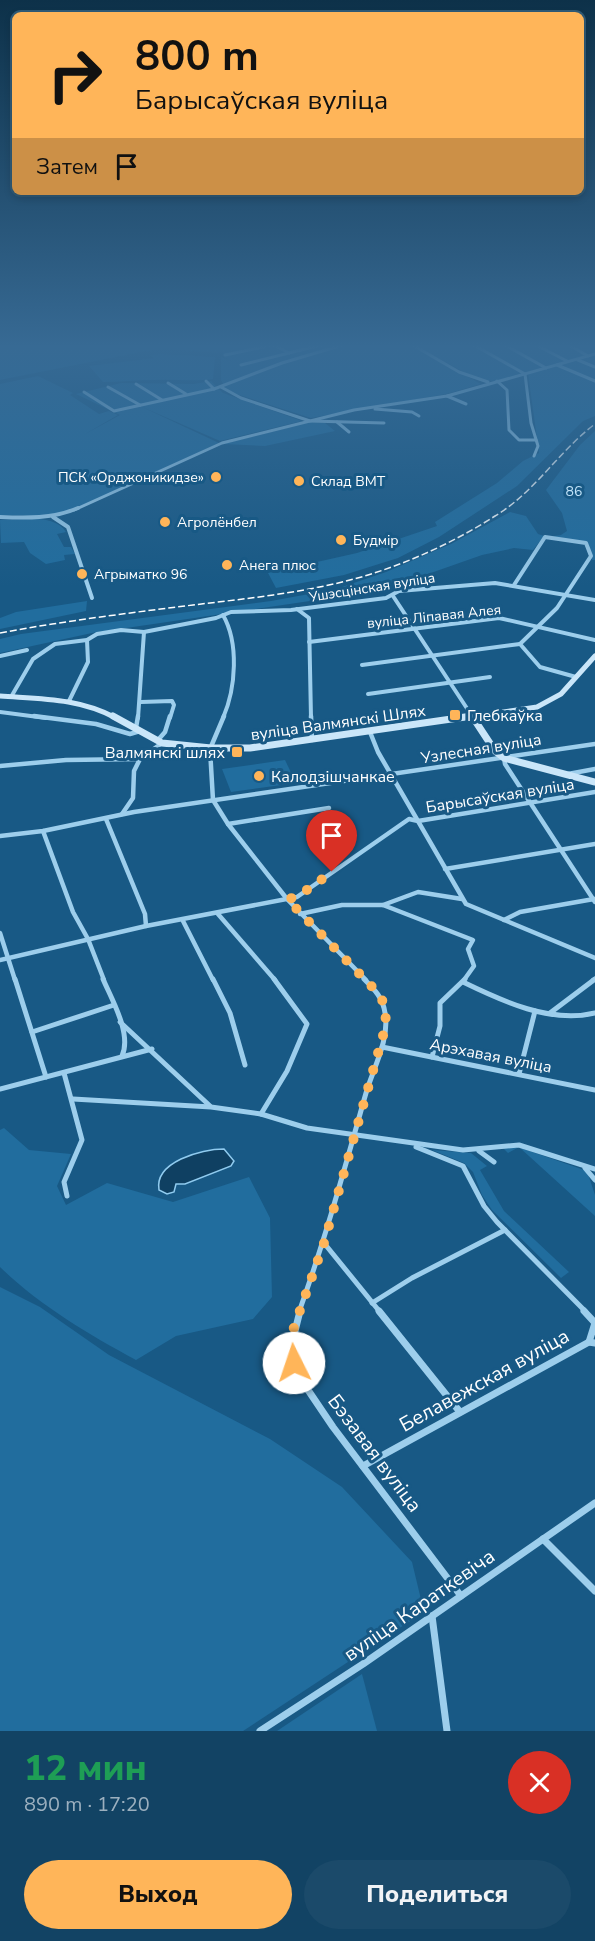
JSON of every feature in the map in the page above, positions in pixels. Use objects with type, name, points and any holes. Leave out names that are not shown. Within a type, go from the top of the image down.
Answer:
[{"type":"main road","name":"вуліца Валмянскі Шлях","points":[[0,696],[69,701],[94,706],[160,741],[211,748],[274,746],[537,707],[561,694],[595,656]]},
{"type":"main road","points":[[472,716],[495,751],[504,758],[595,782]]},
{"type":"street","points":[[0,517],[51,516],[93,503],[205,448],[295,425]]},
{"type":"street","points":[[340,425],[349,432]]},
{"type":"street","points":[[509,425],[509,430],[519,440],[536,440]]},
{"type":"street","points":[[532,425],[538,446],[534,456]]},
{"type":"street","points":[[51,516],[68,527],[92,598]]},
{"type":"street","points":[[362,665],[520,644],[535,628],[541,626],[566,595],[591,556],[586,543],[545,537],[514,585]]},
{"type":"street","name":"Ушэсцінская вуліца","points":[[11,697],[33,659],[49,646],[87,640],[97,634],[121,630],[144,632],[235,611],[297,609],[393,596],[399,591],[491,583],[595,600]]},
{"type":"street","points":[[393,596],[472,716]]},
{"type":"street","points":[[297,609],[309,618],[312,741]]},
{"type":"street","points":[[211,748],[227,709],[233,676],[231,629],[223,615]]},
{"type":"street","name":"вуліца Ліпавая Алея","points":[[309,642],[499,618],[595,640]]},
{"type":"street","points":[[0,712],[96,724],[133,734],[138,730],[144,632]]},
{"type":"street","points":[[69,701],[88,662],[87,640]]},
{"type":"street","points":[[520,644],[540,667],[576,677]]},
{"type":"street","points":[[0,656],[27,650]]},
{"type":"street","points":[[368,694],[490,677]]},
{"type":"street","points":[[122,814],[133,798],[134,771],[140,759],[160,741],[174,705],[172,701],[141,702]]},
{"type":"street","points":[[370,732],[378,752],[462,899],[471,907],[595,958]]},
{"type":"street","name":"Узлесная вуліца","points":[[0,836],[43,831],[122,814],[595,744]]},
{"type":"street","name":"Бэзавая вуліца","points":[[211,748],[213,800],[228,824],[300,914],[379,994],[386,1016],[382,1047],[354,1135],[324,1243],[294,1327],[290,1350],[306,1387],[461,1596]]},
{"type":"street","points":[[504,758],[505,764],[594,900],[520,912],[504,920]]},
{"type":"street","points":[[0,766],[66,760],[140,759]]},
{"type":"street","points":[[566,774],[595,769]]},
{"type":"street","name":"Барысаўская вуліца","points":[[409,819],[418,820],[595,792]]},
{"type":"street","points":[[228,824],[329,808]]},
{"type":"street","name":"Барысаўская вуліца","points":[[0,960],[147,926],[183,921],[297,897],[415,815]]},
{"type":"street","points":[[106,819],[145,914],[147,926]]},
{"type":"street","points":[[43,831],[73,912],[88,939],[120,1022],[126,1047],[122,1056]]},
{"type":"street","points":[[446,868],[595,844]]},
{"type":"street","points":[[300,914],[342,905],[383,905],[418,892],[462,899]]},
{"type":"street","points":[[383,905],[473,940],[468,949],[474,966],[463,982],[440,1003],[440,1026],[432,1057]]},
{"type":"street","points":[[218,914],[287,994],[307,1024],[287,1071],[261,1114]]},
{"type":"street","points":[[183,921],[230,1013],[245,1065]]},
{"type":"street","points":[[0,933],[46,1077]]},
{"type":"street","points":[[550,1013],[595,979]]},
{"type":"street","points":[[463,982],[535,1011],[584,1018],[595,1013]]},
{"type":"street","points":[[32,1032],[114,1005]]},
{"type":"street","points":[[519,1074],[535,1011]]},
{"type":"street","points":[[120,1022],[152,1049],[211,1107]]},
{"type":"street","name":"Арэхавая вуліца","points":[[382,1047],[595,1090]]},
{"type":"street","points":[[0,1089],[152,1049]]},
{"type":"street","points":[[64,1073],[73,1099],[82,1140],[63,1182],[67,1196]]},
{"type":"street","points":[[73,1099],[211,1107],[261,1114],[307,1128],[411,1145],[479,1151],[501,1145],[520,1145],[595,1169]]},
{"type":"street","points":[[411,1145],[464,1166],[468,1170],[476,1195],[505,1230],[568,1291],[595,1323]]},
{"type":"street","points":[[479,1151],[494,1162]]},
{"type":"street","points":[[583,1167],[595,1180]]},
{"type":"street","points":[[372,1303],[412,1278],[505,1230]]},
{"type":"street","points":[[324,1243],[460,1412]]},
{"type":"street","name":"Белавежская вуліца","points":[[363,1466],[592,1342],[595,1323]]},
{"type":"street","name":"вуліца Караткевіча","points":[[260,1731],[595,1503]]},
{"type":"street","points":[[543,1539],[595,1591]]},
{"type":"street","points":[[432,1616],[447,1731]]},
{"type":"green space","points":[[0,425],[101,425],[85,434],[102,425],[180,425],[219,443],[73,510],[43,516],[0,515]]},
{"type":"green space","points":[[183,425],[287,425],[220,441]]},
{"type":"green space","points":[[299,425],[327,425],[335,431],[265,446],[223,444]]},
{"type":"green space","points":[[535,425],[579,425],[517,486],[439,537],[398,558],[344,575],[276,588],[268,573],[357,553],[437,526],[435,522],[497,483],[523,461],[539,453]]},
{"type":"green space","name":"86","points":[[595,431],[595,560],[592,560],[588,543],[548,537],[561,535],[567,531],[562,513],[546,490],[580,445]]},
{"type":"green space","points":[[510,512],[526,516],[538,534],[544,536],[533,550],[514,548],[482,555],[428,574],[337,597],[92,633],[0,653],[0,639],[21,634],[271,601],[336,589],[386,572],[451,544]]},
{"type":"green space","points":[[36,519],[53,522],[66,532],[57,534],[64,547],[71,547],[75,554],[64,555],[65,560],[46,564],[30,553],[24,542],[1,543],[0,520]]},
{"type":"green space","points":[[87,601],[86,611],[0,629],[0,618],[16,612]]},
{"type":"green space","name":"Калодзішчанкае","points":[[285,760],[296,783],[231,792],[222,769]]},
{"type":"green space","points":[[4,1128],[29,1150],[71,1154],[57,1186],[66,1205],[107,1183],[173,1202],[249,1177],[270,1218],[272,1297],[253,1319],[176,1336],[136,1360],[82,1329],[31,1294],[0,1267],[0,1130]]},
{"type":"green space","points":[[519,1147],[508,1153],[503,1148]]},
{"type":"green space","points":[[520,1148],[587,1171],[595,1195],[595,1216]]},
{"type":"green space","points":[[432,1150],[471,1153],[487,1166],[480,1170],[504,1211],[569,1272],[561,1278],[492,1210],[482,1195],[473,1172],[464,1163]]},
{"type":"green space","points":[[0,1287],[40,1307],[109,1355],[270,1439],[342,1487],[412,1562],[424,1612],[243,1731],[0,1731]]},
{"type":"green space","points":[[362,1674],[377,1731],[277,1731]]},
{"type":"shaded area","points":[[224,1149],[234,1161],[231,1166],[185,1184],[176,1184],[174,1192],[167,1194],[159,1190],[159,1180],[171,1165],[203,1151]]},
{"type":"railway","points":[[0,633],[259,597],[303,590],[368,575],[418,557],[450,542],[509,506],[594,425]]},
{"type":"place","name":"ПСК «Орджоникидзе»","points":[[216,477]]},
{"type":"place","name":"Склад BMT","points":[[299,481]]},
{"type":"place","name":"Агролёнбел","points":[[165,522]]},
{"type":"place","name":"Будмір","points":[[341,540]]},
{"type":"place","name":"Анега плюс","points":[[227,565]]},
{"type":"place","name":"Агрыматко 96","points":[[82,574]]},
{"type":"place","name":"Глебкаўка","points":[[455,715]]},
{"type":"place","name":"Валмянскі шлях","points":[[237,752]]},
{"type":"place","name":"Калодзішчанкае","points":[[259,776]]},
{"type":"route","points":[[294,1363],[290,1350],[292,1333],[324,1243],[367,1089],[382,1047],[386,1025],[385,1006],[379,994],[287,899],[297,897],[332,872]]}]
